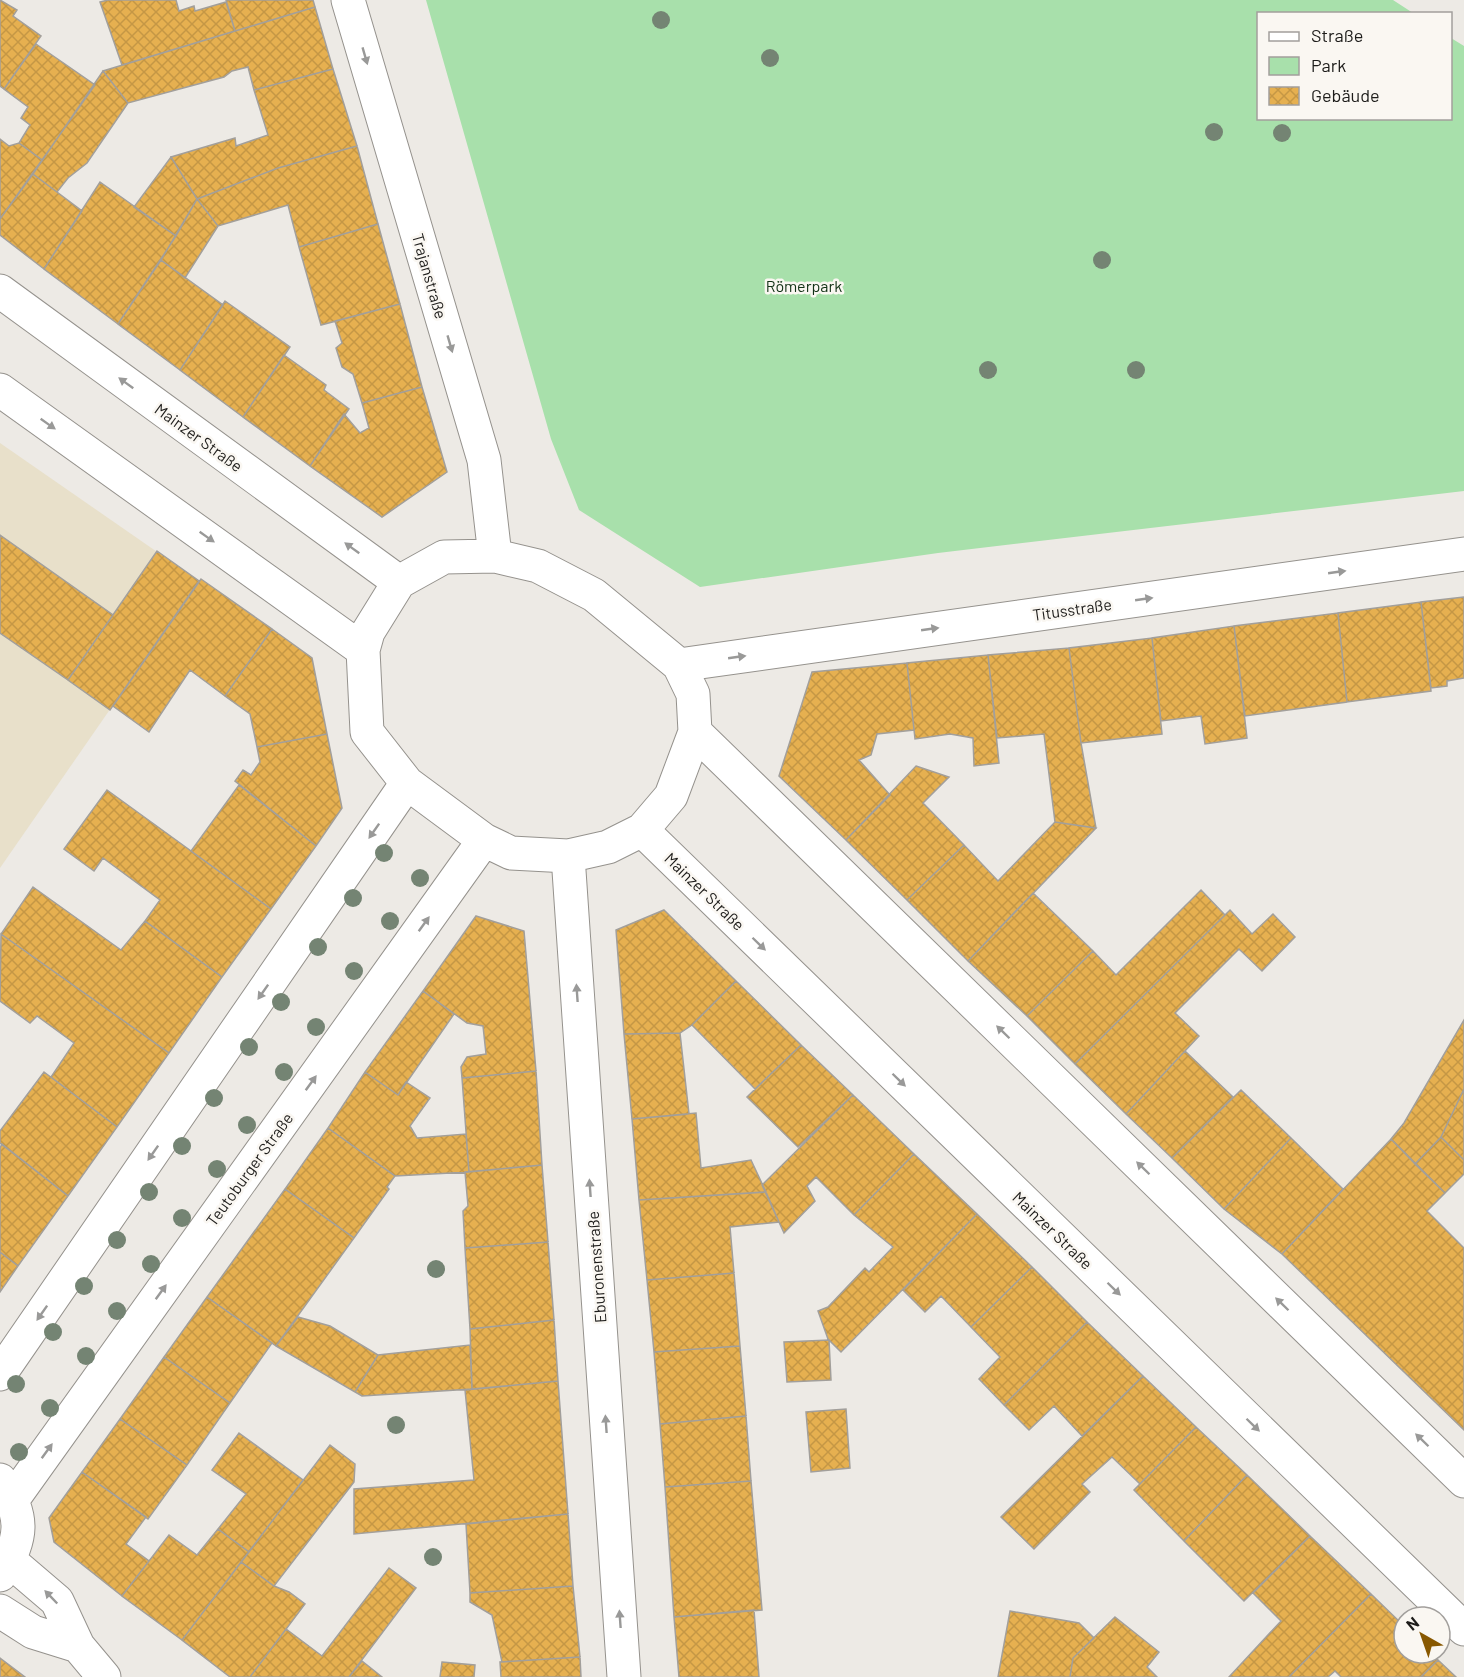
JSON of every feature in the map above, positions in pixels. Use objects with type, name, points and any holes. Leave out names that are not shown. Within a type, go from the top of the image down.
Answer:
[{"type":"street","name":"Trajanstraße","points":[[348,0],[484,460],[495,556]]},
{"type":"street","name":"Mainzer Straße","points":[[0,291],[399,582]]},
{"type":"street","points":[[0,390],[363,650]]},
{"type":"street","name":"Titusstraße","points":[[679,665],[1464,554]]},
{"type":"street","points":[[495,556],[538,566],[594,594],[679,665],[693,694],[695,732],[671,796],[642,830],[609,848],[568,856],[511,853],[484,840],[407,783],[367,732],[363,650],[368,632],[399,582],[444,557],[495,556]]},
{"type":"street","points":[[695,732],[1464,1481]]},
{"type":"street","points":[[0,1374],[407,783]]},
{"type":"street","name":"Mainzer Straße","points":[[642,830],[1464,1629]]},
{"type":"street","name":"Teutoburger Straße","points":[[7,1489],[484,840]]},
{"type":"street","name":"Eburonenstraße","points":[[568,856],[624,1677]]},
{"type":"street","points":[[7,1489],[18,1534],[5,1567],[57,1600],[78,1646],[104,1677]]},
{"type":"street","points":[[0,1611],[33,1632],[78,1646]]},
{"type":"shaded area","points":[[0,443],[199,581],[0,868]]},
{"type":"green space","name":"Römerpark","points":[[426,0],[1393,0],[1411,12],[1257,12],[1257,120],[1452,120],[1452,39],[1464,46],[1464,491],[938,553],[700,587],[579,510],[551,439]]},
{"type":"building","points":[[0,0],[17,10],[13,16],[41,36],[4,89],[0,86]]},
{"type":"building","points":[[176,0],[179,11],[194,6],[195,11],[226,2],[235,31],[122,65],[100,2]]},
{"type":"building","points":[[226,0],[313,0],[315,7],[235,31]]},
{"type":"building","points":[[315,7],[333,69],[254,90],[248,67],[232,71],[224,77],[128,103],[103,71]]},
{"type":"building","points":[[36,44],[95,85],[42,160],[19,143],[30,125],[21,118],[28,107],[4,89]]},
{"type":"building","points":[[333,69],[357,146],[278,168],[197,199],[171,157],[235,138],[236,146],[268,135],[254,90]]},
{"type":"building","points":[[103,71],[128,103],[87,163],[68,178],[57,192],[33,174]]},
{"type":"building","points":[[0,139],[9,146],[19,143],[42,160],[0,219]]},
{"type":"building","points":[[357,146],[378,224],[299,247],[288,205],[218,226],[197,199],[278,168]]},
{"type":"building","points":[[171,157],[197,199],[176,236],[134,207]]},
{"type":"building","points":[[33,174],[82,211],[44,269],[0,235],[0,219]]},
{"type":"building","points":[[100,182],[176,236],[118,324],[44,269]]},
{"type":"building","points":[[197,199],[218,226],[185,278],[161,260]]},
{"type":"building","points":[[378,224],[400,304],[321,325],[299,247]]},
{"type":"building","points":[[161,260],[223,305],[180,370],[118,324]]},
{"type":"building","points":[[225,301],[290,347],[243,417],[180,370]]},
{"type":"building","points":[[400,304],[422,387],[362,403],[353,374],[342,367],[336,348],[342,343],[335,321]]},
{"type":"building","points":[[284,355],[326,385],[324,390],[349,409],[310,466],[243,417]]},
{"type":"building","points":[[422,387],[447,472],[382,517],[310,466],[344,414],[360,433],[369,428],[362,403]]},
{"type":"building","points":[[0,535],[113,615],[68,680],[0,633]]},
{"type":"building","points":[[157,551],[199,581],[110,710],[68,680]]},
{"type":"building","points":[[201,579],[272,629],[225,696],[190,670],[149,732],[113,706]]},
{"type":"building","points":[[1464,597],[1464,678],[1447,681],[1447,686],[1431,688],[1421,602]]},
{"type":"building","points":[[1421,602],[1431,691],[1347,702],[1338,613]]},
{"type":"building","points":[[1338,613],[1347,702],[1245,716],[1234,626]]},
{"type":"building","points":[[1234,626],[1247,738],[1205,744],[1201,716],[1161,721],[1152,638]]},
{"type":"building","points":[[272,629],[312,658],[327,734],[257,747],[250,714],[225,696]]},
{"type":"building","points":[[1152,638],[1162,734],[1081,743],[1069,648]]},
{"type":"building","points":[[1069,648],[1081,743],[1096,828],[1055,822],[1044,734],[997,738],[988,655]]},
{"type":"building","points":[[988,655],[999,763],[974,766],[973,738],[950,734],[915,739],[907,663]]},
{"type":"building","points":[[907,663],[914,730],[877,734],[871,755],[859,760],[890,795],[846,840],[779,776],[812,672]]},
{"type":"building","points":[[327,734],[342,808],[316,846],[235,781],[243,770],[251,775],[260,762],[257,747]]},
{"type":"building","points":[[916,766],[949,777],[923,803],[964,845],[907,900],[846,840]]},
{"type":"building","points":[[239,785],[316,846],[271,909],[191,851]]},
{"type":"building","points":[[107,790],[271,909],[222,977],[145,921],[160,900],[103,858],[94,871],[64,849]]},
{"type":"building","points":[[1055,822],[1096,828],[968,961],[907,900],[964,845],[998,881]]},
{"type":"building","points":[[33,887],[121,950],[145,921],[222,977],[169,1053],[1,934]]},
{"type":"building","points":[[1201,890],[1225,915],[1075,1064],[1027,1016],[1093,951],[1116,975]]},
{"type":"building","points":[[1033,893],[1093,951],[1027,1016],[968,961]]},
{"type":"building","points":[[664,910],[736,981],[692,1025],[680,1033],[624,1034],[616,930]]},
{"type":"building","points":[[1230,910],[1252,934],[1273,914],[1295,937],[1262,971],[1239,949],[1175,1013],[1199,1036],[1126,1114],[1075,1064]]},
{"type":"building","points":[[476,916],[524,931],[536,1071],[462,1078],[461,1067],[467,1057],[486,1054],[483,1026],[467,1023],[423,991]]},
{"type":"building","points":[[1,934],[169,1053],[117,1127],[51,1077],[74,1043],[37,1016],[30,1023],[0,1001]]},
{"type":"building","points":[[736,981],[801,1045],[755,1089],[692,1025]]},
{"type":"building","points":[[423,991],[454,1014],[398,1095],[365,1072]]},
{"type":"building","points":[[1464,1020],[1464,1089],[1441,1137],[1415,1164],[1391,1139],[1404,1123]]},
{"type":"building","points":[[680,1033],[689,1114],[632,1119],[624,1034]]},
{"type":"building","points":[[801,1045],[853,1095],[798,1147],[747,1097]]},
{"type":"building","points":[[1185,1051],[1233,1097],[1172,1158],[1126,1114]]},
{"type":"building","points":[[536,1071],[542,1165],[469,1172],[462,1078]]},
{"type":"building","points":[[44,1072],[117,1127],[68,1196],[0,1143],[0,1131]]},
{"type":"building","points":[[365,1072],[398,1095],[406,1082],[430,1098],[410,1126],[417,1138],[466,1134],[469,1172],[395,1176],[328,1128]]},
{"type":"building","points":[[1464,1089],[1464,1160],[1441,1137]]},
{"type":"building","points":[[1241,1090],[1291,1138],[1224,1209],[1172,1158]]},
{"type":"building","points":[[853,1095],[914,1154],[854,1215],[816,1177],[807,1186],[815,1201],[784,1233],[762,1185]]},
{"type":"building","points":[[696,1113],[701,1168],[751,1160],[766,1192],[639,1200],[632,1119]]},
{"type":"building","points":[[328,1128],[395,1176],[387,1187],[389,1189],[354,1238],[285,1189]]},
{"type":"building","points":[[1441,1137],[1464,1160],[1464,1174],[1445,1193],[1415,1164]]},
{"type":"building","points":[[1291,1138],[1343,1189],[1282,1254],[1224,1209]]},
{"type":"building","points":[[1391,1139],[1445,1193],[1427,1211],[1464,1248],[1464,1430],[1282,1254]]},
{"type":"building","points":[[2,1144],[68,1196],[18,1266],[0,1252],[0,1148]]},
{"type":"building","points":[[914,1154],[977,1214],[841,1352],[828,1339],[818,1311],[828,1307],[865,1268],[869,1272],[893,1247],[854,1215]]},
{"type":"building","points":[[542,1165],[548,1242],[465,1248],[463,1211],[468,1206],[465,1172]]},
{"type":"building","points":[[285,1189],[354,1238],[276,1346],[207,1297]]},
{"type":"building","points":[[766,1192],[779,1222],[730,1227],[734,1273],[647,1280],[639,1200]]},
{"type":"building","points":[[977,1214],[1032,1267],[971,1327],[941,1296],[925,1312],[903,1290]]},
{"type":"building","points":[[548,1242],[554,1320],[470,1329],[465,1248]]},
{"type":"building","points":[[0,1252],[18,1266],[0,1292]]},
{"type":"building","points":[[1032,1267],[1087,1322],[1004,1405],[979,1379],[1000,1357],[971,1327]]},
{"type":"building","points":[[734,1273],[740,1346],[654,1352],[647,1280]]},
{"type":"building","points":[[207,1297],[272,1343],[230,1403],[164,1357]]},
{"type":"building","points":[[298,1317],[330,1326],[378,1355],[355,1392],[276,1346]]},
{"type":"building","points":[[554,1320],[558,1381],[472,1389],[470,1329]]},
{"type":"building","points":[[1087,1322],[1143,1376],[1082,1436],[1054,1406],[1029,1430],[1004,1405]]},
{"type":"building","points":[[829,1340],[831,1380],[787,1382],[784,1342]]},
{"type":"building","points":[[470,1345],[472,1389],[362,1396],[355,1392],[378,1355]]},
{"type":"building","points":[[740,1346],[746,1416],[660,1424],[654,1352]]},
{"type":"building","points":[[164,1357],[230,1403],[187,1465],[120,1419]]},
{"type":"building","points":[[1143,1376],[1196,1427],[1140,1484],[1112,1457],[1082,1484],[1090,1492],[1034,1549],[1001,1517]]},
{"type":"building","points":[[558,1381],[568,1514],[354,1534],[354,1489],[474,1480],[465,1390]]},
{"type":"building","points":[[846,1409],[850,1468],[811,1472],[806,1412]]},
{"type":"building","points":[[746,1416],[751,1481],[665,1487],[660,1424]]},
{"type":"building","points":[[120,1419],[187,1465],[148,1519],[82,1472]]},
{"type":"building","points":[[1196,1427],[1247,1475],[1184,1541],[1134,1490]]},
{"type":"building","points":[[239,1433],[303,1480],[249,1552],[218,1529],[246,1494],[212,1470]]},
{"type":"building","points":[[330,1445],[355,1464],[354,1482],[274,1586],[241,1562]]},
{"type":"building","points":[[82,1472],[146,1517],[126,1544],[149,1561],[122,1596],[54,1542],[49,1518]]},
{"type":"building","points":[[1247,1475],[1310,1536],[1244,1601],[1184,1541]]},
{"type":"building","points":[[751,1481],[762,1610],[674,1617],[665,1487]]},
{"type":"building","points":[[568,1514],[573,1586],[470,1593],[466,1524]]},
{"type":"building","points":[[218,1529],[249,1552],[182,1640],[122,1596],[169,1535],[197,1555]]},
{"type":"building","points":[[1310,1536],[1371,1594],[1289,1677],[1229,1677],[1281,1621],[1253,1593]]},
{"type":"building","points":[[241,1562],[274,1586],[289,1592],[305,1604],[250,1677],[230,1677],[182,1640]]},
{"type":"building","points":[[389,1568],[416,1588],[349,1677],[250,1677],[286,1629],[322,1656]]},
{"type":"building","points":[[573,1586],[580,1657],[502,1662],[492,1615],[470,1602],[470,1593]]},
{"type":"building","points":[[1371,1594],[1392,1614],[1392,1665],[1433,1665],[1421,1677],[1341,1677],[1335,1671],[1328,1677],[1289,1677]]},
{"type":"building","points":[[754,1610],[759,1677],[679,1677],[674,1617]]},
{"type":"building","points":[[1010,1611],[1079,1623],[1094,1638],[1073,1658],[1070,1677],[998,1677]]},
{"type":"building","points":[[1115,1617],[1159,1652],[1147,1667],[1157,1677],[1070,1677],[1073,1658]]},
{"type":"building","points":[[580,1657],[581,1677],[501,1677],[500,1662]]},
{"type":"building","points":[[0,1658],[25,1677],[0,1677]]},
{"type":"building","points":[[362,1661],[382,1677],[349,1677]]},
{"type":"building","points":[[442,1662],[475,1665],[474,1677],[440,1677]]},
{"type":"building","points":[[1433,1665],[1443,1665],[1456,1677],[1421,1677]]}]
